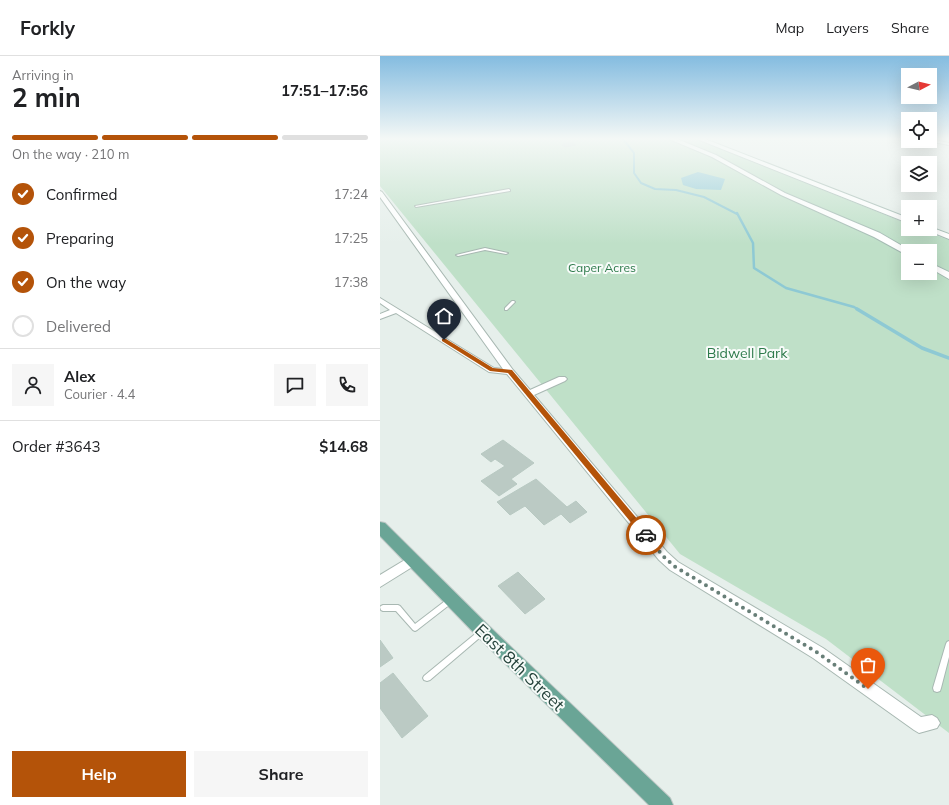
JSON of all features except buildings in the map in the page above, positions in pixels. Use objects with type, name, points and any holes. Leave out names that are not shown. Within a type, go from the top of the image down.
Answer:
[{"type":"main road","name":"East 8th Street","points":[[382,533],[413,560],[483,631],[663,805]]},
{"type":"street","points":[[747,174],[783,194],[877,235],[901,248]]},
{"type":"street","points":[[789,174],[901,218]]},
{"type":"street","points":[[382,197],[510,372],[663,556],[674,566],[818,653],[919,725],[932,723]]},
{"type":"street","points":[[937,232],[949,237]]},
{"type":"street","points":[[937,269],[949,276]]},
{"type":"street","points":[[380,300],[492,370],[510,372]]},
{"type":"street","points":[[380,317],[396,310]]},
{"type":"street","points":[[528,394],[562,379]]},
{"type":"street","points":[[380,582],[413,560]]},
{"type":"lane","points":[[416,206],[509,190]]},
{"type":"lane","points":[[458,255],[485,249],[506,253]]},
{"type":"lane","points":[[506,309],[513,302]]},
{"type":"lane","points":[[381,607],[398,608],[415,628],[451,599]]},
{"type":"lane","points":[[427,678],[483,631]]},
{"type":"lane","points":[[937,688],[949,644]]},
{"type":"green space","name":"Bidwell Park","points":[[380,174],[783,174],[901,221],[901,236],[937,236],[949,240],[949,733],[826,639],[680,554],[380,186]]},
{"type":"water","points":[[692,174],[706,174],[725,179],[721,190],[696,189],[683,185],[681,178]]},
{"type":"waterway","points":[[635,174],[641,183],[655,189],[676,190],[704,197],[737,214]]},
{"type":"waterway","points":[[737,213],[753,243],[754,268],[786,288],[854,307],[859,310]]},
{"type":"waterway","points":[[857,309],[922,348],[949,358]]},
{"type":"way so far","points":[[646,535],[663,556],[674,566],[818,653],[868,689]]},
{"type":"route","points":[[444,340],[492,370],[510,372],[646,535]]},
{"type":"park label","name":"Caper Acres","points":[[602,267]]}]
